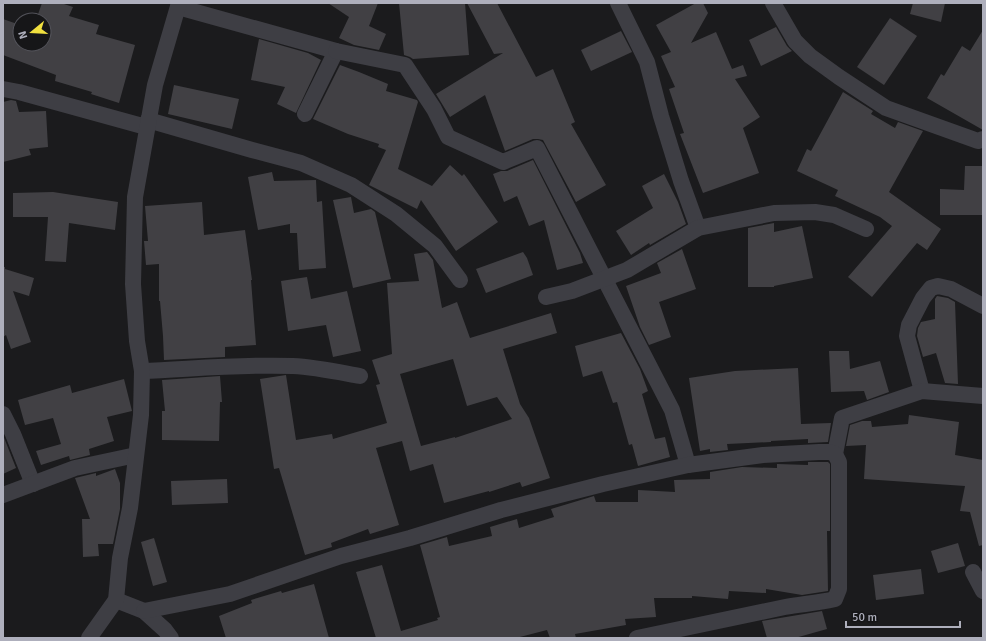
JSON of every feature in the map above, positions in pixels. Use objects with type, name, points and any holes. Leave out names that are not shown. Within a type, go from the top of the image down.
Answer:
[{"type":"street","points":[[618,3],[647,62],[661,116],[681,181],[698,228]]},
{"type":"street","points":[[773,3],[796,42],[810,56],[886,108],[978,141],[983,139]]},
{"type":"street","points":[[89,638],[116,600],[120,558],[130,508],[140,415],[142,371],[137,341],[133,284],[135,197],[155,85],[178,5],[336,52],[405,65],[434,109],[448,137],[503,162],[537,148],[672,410],[688,465]]},
{"type":"street","points":[[305,114],[336,52]]},
{"type":"street","points":[[3,89],[147,123],[301,162],[351,185],[396,214],[435,246],[460,280]]},
{"type":"street","points":[[546,297],[572,291],[627,270],[698,228],[774,213],[815,212],[834,215],[866,229]]},
{"type":"street","points":[[922,391],[907,336],[909,325],[923,298],[931,288],[938,286],[951,289],[983,306]]},
{"type":"street","points":[[142,371],[293,366],[360,376]]},
{"type":"street","points":[[637,638],[694,632],[791,606],[824,602],[835,599],[839,589],[840,526],[839,462],[835,454],[842,418],[922,391],[983,396]]},
{"type":"street","points":[[3,414],[13,434],[33,484]]},
{"type":"street","points":[[144,611],[230,594],[341,556],[410,538],[501,510],[603,484],[688,465],[763,455],[819,452],[830,452],[835,454]]},
{"type":"street","points":[[3,495],[75,468],[136,455]]},
{"type":"street","points":[[973,572],[983,591]]},
{"type":"street","points":[[116,600],[144,611],[165,630],[171,638]]},
{"type":"building","points":[[42,3],[61,3],[73,7],[69,16],[99,25],[96,34],[135,45],[119,103],[91,94],[92,92],[55,81],[56,75],[3,55],[3,19],[12,22],[12,52],[52,52],[52,12],[39,12]]},
{"type":"building","points":[[328,3],[378,3],[369,26],[386,34],[379,50],[354,45],[339,38],[349,17]]},
{"type":"building","points":[[399,3],[465,3],[469,55],[413,59],[404,55]]},
{"type":"building","points":[[467,3],[497,3],[536,77],[553,69],[575,122],[571,124],[606,185],[576,202],[543,140],[533,139],[505,151],[485,95],[450,117],[436,94],[503,53],[494,54]]},
{"type":"building","points":[[696,3],[703,3],[708,13],[691,43],[716,32],[732,69],[743,65],[747,76],[735,79],[760,117],[743,128],[759,173],[703,193],[680,134],[684,133],[669,89],[675,87],[661,56],[671,52],[656,25]]},
{"type":"building","points":[[913,3],[945,3],[941,22],[910,14]]},
{"type":"building","points":[[890,18],[917,36],[884,85],[857,67]]},
{"type":"building","points":[[776,27],[787,46],[792,51],[761,66],[749,40]]},
{"type":"building","points":[[983,30],[983,130],[927,98],[941,74],[944,76],[962,46],[970,51]]},
{"type":"building","points":[[621,31],[632,52],[591,71],[581,50]]},
{"type":"building","points":[[259,39],[308,53],[321,60],[296,113],[277,104],[285,87],[251,80]]},
{"type":"building","points":[[340,65],[388,84],[386,91],[417,100],[418,102],[398,169],[432,186],[450,165],[462,176],[464,174],[498,222],[456,251],[421,200],[417,209],[369,185],[386,150],[378,147],[379,144],[348,134],[313,119]]},
{"type":"building","points":[[174,85],[239,99],[232,129],[168,114]]},
{"type":"building","points":[[843,92],[873,111],[871,114],[895,128],[898,122],[923,131],[889,192],[941,229],[927,250],[917,243],[872,297],[848,277],[892,226],[880,217],[835,196],[838,190],[797,171],[807,149],[811,151]]},
{"type":"building","points":[[11,100],[16,101],[19,112],[46,111],[48,147],[29,149],[31,155],[3,162],[3,102]]},
{"type":"building","points":[[533,160],[580,253],[583,263],[557,270],[544,220],[529,226],[517,196],[504,202],[493,174],[501,171],[507,171]]},
{"type":"building","points":[[965,166],[983,166],[983,215],[940,215],[940,189],[964,190]]},
{"type":"building","points":[[272,172],[274,181],[316,180],[317,202],[322,201],[326,268],[299,270],[297,233],[290,233],[290,224],[258,230],[248,177]]},
{"type":"building","points":[[664,174],[678,202],[686,224],[650,245],[649,243],[631,255],[616,231],[653,208],[642,186]]},
{"type":"building","points":[[53,192],[118,202],[115,230],[69,223],[66,262],[45,261],[48,217],[13,217],[13,193]]},
{"type":"building","points":[[351,197],[354,213],[371,209],[375,212],[391,279],[353,288],[333,200]]},
{"type":"building","points":[[202,202],[204,235],[245,230],[252,280],[256,345],[225,347],[225,357],[164,360],[159,301],[159,264],[146,265],[144,241],[148,241],[145,206]]},
{"type":"building","points":[[774,223],[774,232],[802,226],[813,278],[774,287],[748,287],[748,228]]},
{"type":"building","points":[[682,249],[696,289],[659,302],[671,337],[649,345],[640,327],[626,286],[661,273],[657,263]]},
{"type":"building","points":[[427,252],[433,260],[442,308],[457,302],[470,338],[551,313],[557,333],[503,349],[520,404],[529,418],[550,478],[522,487],[520,482],[489,492],[444,503],[433,464],[410,471],[402,441],[376,448],[399,525],[370,534],[368,529],[331,543],[332,547],[305,555],[279,468],[274,469],[260,379],[286,375],[296,440],[332,434],[333,439],[387,423],[376,385],[380,384],[372,360],[392,354],[387,283],[419,281],[414,254]],"holes":[[[453,359],[467,406],[497,397],[512,419],[455,438],[421,446],[400,374]]]},
{"type":"building","points":[[523,252],[527,258],[533,275],[486,293],[476,269]]},
{"type":"building","points":[[3,267],[5,267],[5,269],[34,278],[29,296],[13,291],[31,342],[11,349],[6,335],[3,337]]},
{"type":"building","points":[[307,277],[311,299],[347,291],[361,351],[333,357],[326,325],[288,331],[281,281]]},
{"type":"building","points":[[937,296],[948,298],[955,302],[958,384],[945,383],[936,353],[923,357],[917,336],[918,328],[921,322],[935,319],[935,299]]},
{"type":"building","points":[[621,333],[640,369],[648,391],[642,394],[655,439],[665,437],[670,457],[638,466],[632,444],[629,445],[617,402],[613,403],[602,371],[583,377],[575,346]]},
{"type":"building","points":[[829,351],[849,351],[850,369],[880,361],[889,392],[867,400],[864,391],[831,392]]},
{"type":"building","points":[[798,368],[801,424],[831,423],[828,442],[808,443],[808,439],[727,444],[728,450],[710,452],[710,449],[700,451],[689,378],[735,371]]},
{"type":"building","points":[[220,376],[222,402],[220,402],[219,441],[162,440],[162,411],[165,411],[162,380]]},
{"type":"building","points":[[124,379],[132,411],[107,417],[114,441],[89,449],[90,455],[70,460],[69,456],[41,465],[36,451],[61,444],[53,418],[25,425],[18,400],[70,385],[72,393]]},
{"type":"building","points":[[909,415],[959,422],[955,455],[983,460],[983,545],[979,546],[970,512],[960,511],[965,486],[864,479],[866,445],[846,446],[850,425],[862,421],[871,421],[872,427],[908,424]]},
{"type":"building","points":[[3,435],[16,468],[3,474]]},
{"type":"building","points":[[808,462],[828,462],[830,464],[830,531],[827,531],[828,591],[802,595],[766,589],[766,593],[729,591],[728,599],[692,596],[692,598],[654,598],[656,617],[625,619],[626,625],[575,634],[576,638],[550,638],[547,630],[516,638],[376,638],[356,572],[382,565],[401,631],[438,620],[437,618],[440,617],[420,545],[447,537],[449,546],[492,536],[490,527],[517,519],[519,528],[554,517],[551,509],[594,496],[596,502],[638,502],[638,490],[675,492],[674,480],[710,479],[710,472],[742,467],[777,468],[777,464],[808,465]]},
{"type":"building","points":[[115,469],[120,483],[120,509],[113,544],[98,544],[99,556],[83,557],[82,519],[90,519],[75,478],[96,473],[96,476]]},
{"type":"building","points":[[227,479],[228,503],[172,505],[171,481]]},
{"type":"building","points":[[154,538],[167,582],[153,586],[141,542]]},
{"type":"building","points":[[958,543],[965,566],[938,573],[931,551]]},
{"type":"building","points":[[921,569],[924,594],[876,600],[873,575]]},
{"type":"building","points":[[314,584],[329,638],[226,638],[219,616],[252,603],[251,600],[281,591],[282,593]]},
{"type":"building","points":[[822,611],[827,629],[795,638],[767,638],[762,621]]}]
